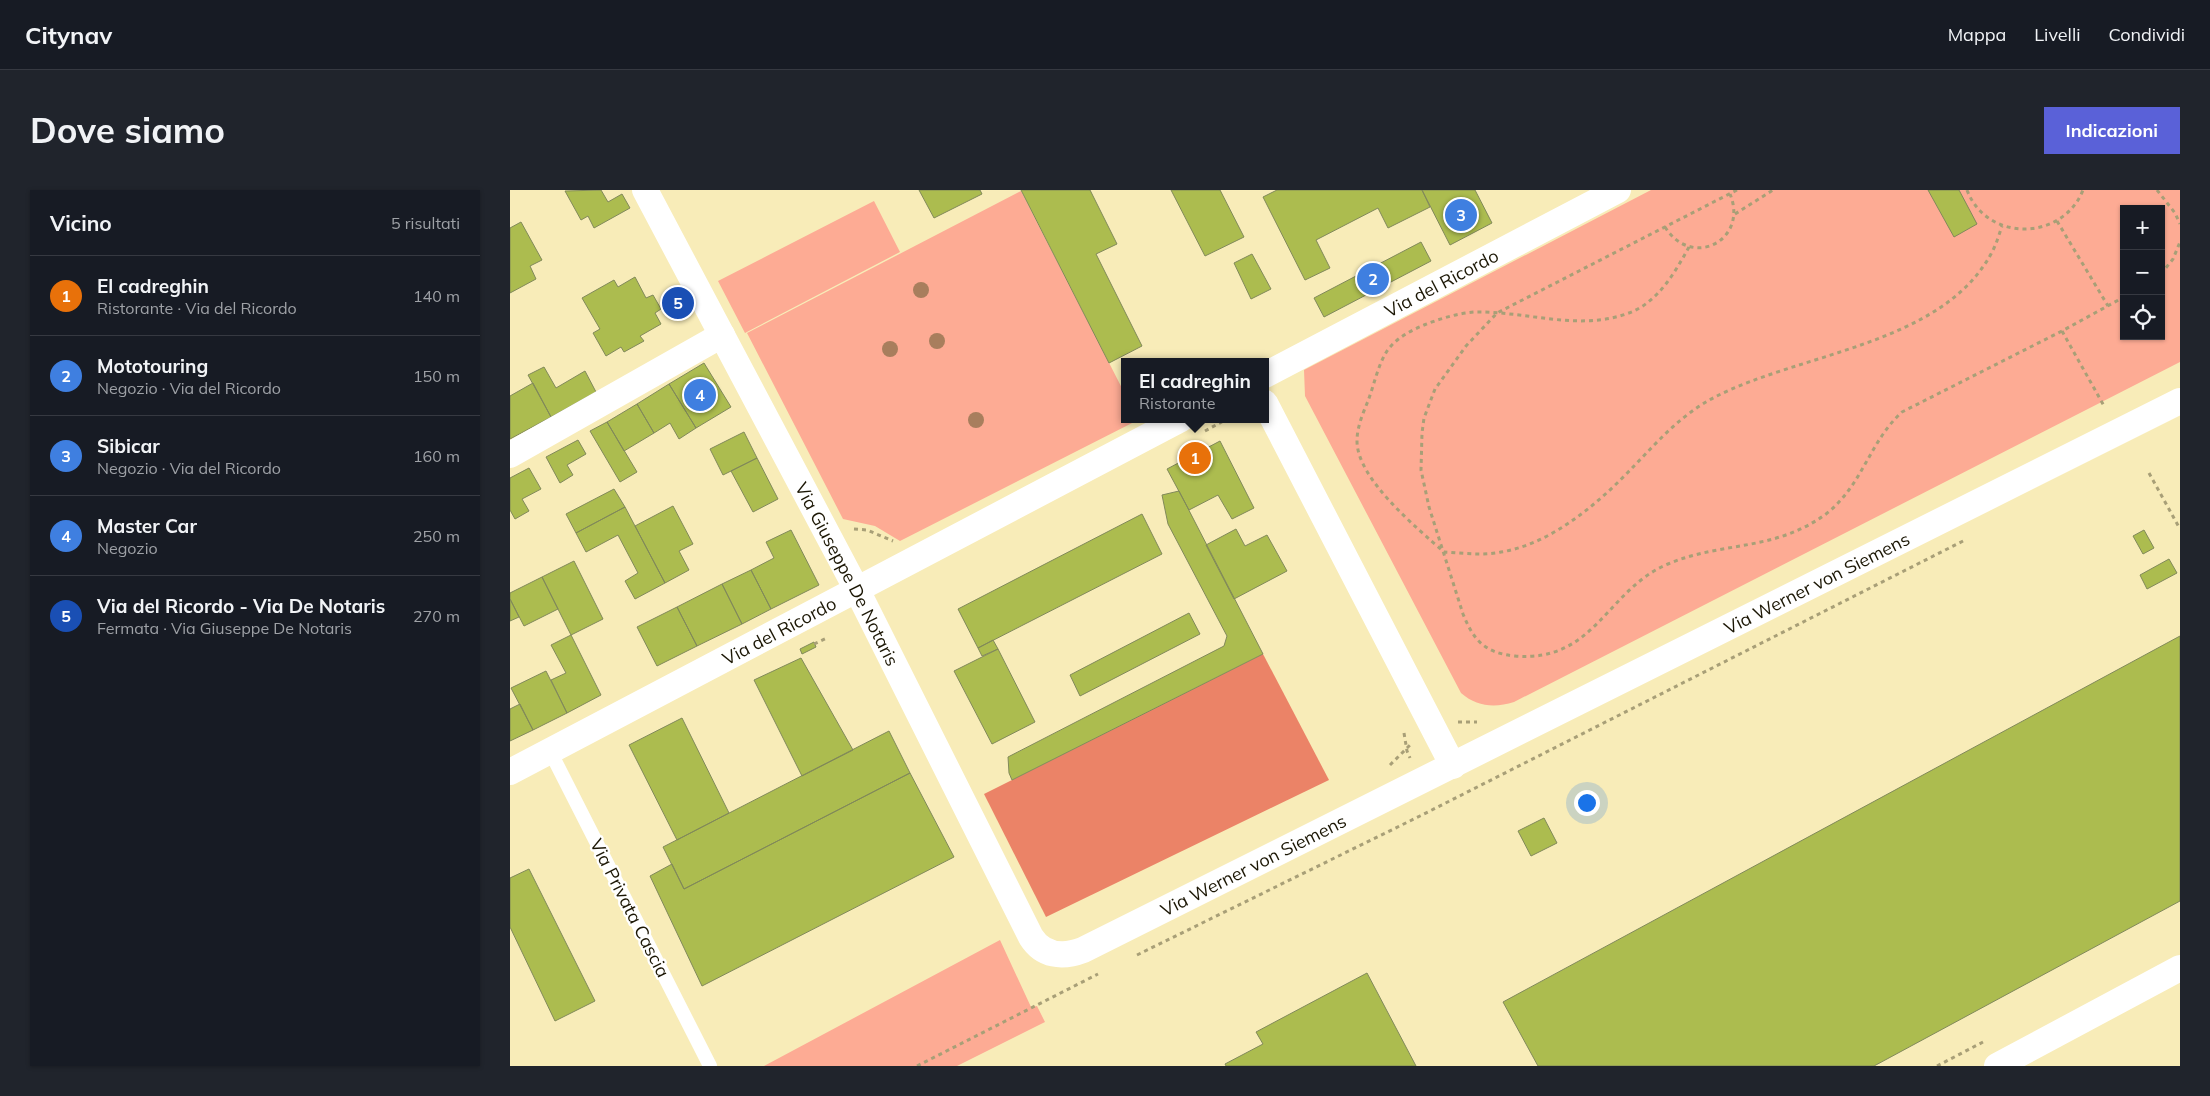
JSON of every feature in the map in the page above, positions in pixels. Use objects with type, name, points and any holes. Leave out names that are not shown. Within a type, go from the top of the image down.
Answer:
[{"type":"street","name":"Via Giuseppe De Notaris","points":[[645,190],[857,590],[1031,937],[1039,946],[1052,954]]},
{"type":"street","name":"Via del Ricordo","points":[[1269,373],[1618,190]]},
{"type":"street","points":[[510,455],[722,335]]},
{"type":"street","name":"Via Werner von Siemens","points":[[1052,954],[1067,955],[1082,950],[2180,401]]},
{"type":"street","points":[[1269,412],[1453,766]]},
{"type":"street","name":"Via del Ricordo","points":[[510,772],[1174,423]]},
{"type":"street","points":[[1997,1066],[2180,968]]},
{"type":"lane","name":"Via Privata Cascia","points":[[550,751],[710,1066]]},
{"type":"path","points":[[1737,190],[1497,313],[1450,367],[1436,389],[1424,418],[1421,449],[1423,481],[1433,522],[1463,614],[1476,640],[1495,651],[1509,655],[1537,656],[1556,653],[1588,633],[1632,588],[1661,567],[1692,556],[1765,542],[1790,534],[1814,522],[1835,506],[1851,488],[1871,457],[1884,429],[1902,412],[2062,331],[2120,299]]},
{"type":"path","points":[[1735,214],[1773,190]]},
{"type":"path","points":[[1968,190],[1983,214],[2002,226],[2030,230],[2057,221],[2074,206],[2083,190]]},
{"type":"path","points":[[2157,190],[2175,213],[2180,224]]},
{"type":"path","points":[[1665,227],[1679,243],[1689,247],[1700,248],[1720,242],[1732,225],[1735,214],[1730,194]]},
{"type":"path","points":[[2057,221],[2108,306]]},
{"type":"path","points":[[1689,247],[1668,282],[1653,298],[1640,308],[1624,315],[1579,321],[1473,312],[1449,317],[1412,330],[1395,342],[1383,359],[1359,425],[1357,441],[1366,468],[1394,506],[1444,552],[1500,553],[1545,537],[1596,501],[1625,476],[1674,424],[1706,402],[1769,375],[1873,341],[1916,321],[1952,298],[1976,275],[1992,252],[2002,226]]},
{"type":"path","points":[[2165,269],[2173,259],[2180,242]]},
{"type":"path","points":[[2062,331],[2104,406]]},
{"type":"path","points":[[2150,473],[2180,529]]},
{"type":"path","points":[[823,527],[867,530],[882,535],[900,546]]},
{"type":"path","points":[[1128,959],[1420,816],[1970,538]]},
{"type":"path","points":[[917,1066],[1102,972]]},
{"type":"shaded area","points":[[1651,190],[2180,190],[2180,362],[1507,704],[1480,704],[1461,693],[1305,396],[1304,370]]},
{"type":"shaded area","points":[[1021,191],[1121,386],[1121,423],[1132,423],[900,541],[875,526],[843,519],[747,333]]},
{"type":"shaded area","points":[[874,201],[900,252],[745,333],[718,281]]},
{"type":"shaded area","points":[[1263,654],[1329,780],[1046,917],[984,794]]},
{"type":"shaded area","points":[[1000,940],[1031,1007],[1037,1006],[1045,1022],[957,1066],[764,1066]]},
{"type":"building","points":[[601,190],[608,202],[622,194],[630,208],[594,228],[588,216],[581,220],[565,191]]},
{"type":"building","points":[[919,190],[980,190],[982,194],[934,218]]},
{"type":"building","points":[[1021,190],[1090,190],[1117,244],[1096,254],[1142,346],[1109,363]]},
{"type":"building","points":[[1171,190],[1220,190],[1244,237],[1205,256]]},
{"type":"building","points":[[1277,190],[1422,190],[1430,207],[1388,228],[1378,208],[1316,240],[1330,268],[1305,280],[1263,197]]},
{"type":"building","points":[[1422,190],[1475,190],[1492,223],[1450,245]]},
{"type":"building","points":[[1928,190],[1959,190],[1977,224],[1954,237]]},
{"type":"building","points":[[521,222],[542,260],[530,266],[536,279],[510,293],[510,228]]},
{"type":"building","points":[[1421,242],[1431,261],[1324,317],[1314,298]]},
{"type":"building","points":[[1252,254],[1271,289],[1251,299],[1234,263]]},
{"type":"building","points":[[635,277],[646,298],[653,295],[661,309],[655,313],[661,324],[640,336],[644,341],[624,352],[621,347],[606,356],[593,333],[600,329],[582,298],[614,280],[618,287]]},
{"type":"building","points":[[704,363],[731,407],[696,428],[669,384]]},
{"type":"building","points":[[544,367],[556,388],[585,371],[596,392],[551,417],[528,375]]},
{"type":"building","points":[[533,383],[551,417],[510,439],[510,396]]},
{"type":"building","points":[[669,384],[696,428],[679,439],[670,423],[654,433],[637,404]]},
{"type":"building","points":[[637,404],[654,433],[624,451],[607,422]]},
{"type":"building","points":[[607,422],[637,472],[620,482],[590,431]]},
{"type":"building","points":[[744,432],[757,458],[723,475],[710,449]]},
{"type":"building","points":[[578,440],[586,454],[567,465],[573,475],[560,483],[546,457]]},
{"type":"building","points":[[1220,441],[1254,508],[1232,519],[1218,495],[1189,510],[1167,469]]},
{"type":"building","points":[[757,458],[778,499],[753,512],[731,471]]},
{"type":"building","points":[[529,468],[541,489],[522,499],[529,511],[515,519],[510,510],[510,478]]},
{"type":"building","points":[[614,489],[625,507],[576,533],[566,514]]},
{"type":"building","points":[[1179,491],[1263,654],[1012,780],[1009,773],[1008,757],[1224,646],[1227,636],[1168,524],[1162,495]]},
{"type":"building","points":[[673,506],[693,544],[679,551],[689,570],[665,583],[635,526]]},
{"type":"building","points":[[625,507],[665,583],[635,599],[625,581],[638,573],[618,535],[586,552],[576,533]]},
{"type":"building","points":[[1142,514],[1162,554],[978,648],[958,609]]},
{"type":"building","points":[[1236,529],[1245,546],[1267,535],[1287,571],[1234,599],[1206,545]]},
{"type":"building","points":[[791,530],[819,585],[771,609],[751,570],[774,558],[766,542]]},
{"type":"building","points":[[2144,530],[2154,548],[2143,554],[2133,536]]},
{"type":"building","points":[[2169,559],[2177,573],[2147,589],[2140,575]]},
{"type":"building","points":[[574,561],[603,619],[571,635],[542,577]]},
{"type":"building","points":[[751,570],[771,609],[742,624],[722,584]]},
{"type":"building","points":[[542,577],[558,609],[524,626],[510,599],[510,593]]},
{"type":"building","points":[[722,584],[742,624],[697,646],[677,607]]},
{"type":"building","points":[[510,599],[519,617],[510,621]]},
{"type":"building","points":[[677,607],[697,646],[657,666],[637,627]]},
{"type":"building","points":[[1189,613],[1200,634],[1080,696],[1070,675]]},
{"type":"building","points":[[571,635],[601,695],[567,713],[551,680],[566,673],[551,645]]},
{"type":"building","points":[[2180,636],[2180,901],[1874,1066],[1538,1066],[1503,1002]]},
{"type":"building","points":[[993,640],[998,649],[982,656],[978,648]]},
{"type":"building","points":[[814,642],[816,647],[802,654],[800,649]]},
{"type":"building","points":[[998,649],[1035,722],[992,744],[954,671]]},
{"type":"building","points":[[801,658],[853,750],[802,776],[754,680]]},
{"type":"building","points":[[546,671],[567,713],[533,730],[511,688]]},
{"type":"building","points":[[520,704],[533,730],[510,741],[510,709]]},
{"type":"building","points":[[682,718],[729,813],[677,840],[629,745]]},
{"type":"building","points":[[889,731],[910,773],[684,889],[663,847]]},
{"type":"building","points":[[910,773],[954,857],[702,986],[650,876],[672,864],[684,889]]},
{"type":"building","points":[[1544,818],[1557,843],[1531,856],[1518,831]]},
{"type":"building","points":[[529,869],[595,1001],[555,1021],[510,927],[510,878]]},
{"type":"building","points":[[1367,973],[1416,1066],[1226,1066],[1225,1064],[1263,1044],[1256,1032]]},
{"type":"place","name":"Sibicar","points":[[1461,215]]},
{"type":"place","name":"Mototouring","points":[[1373,279]]},
{"type":"place","name":"Via del Ricordo - Via De Notaris","points":[[678,303]]},
{"type":"place","name":"Master Car","points":[[700,395]]},
{"type":"place","name":"El cadreghin","points":[[1195,458]]}]
